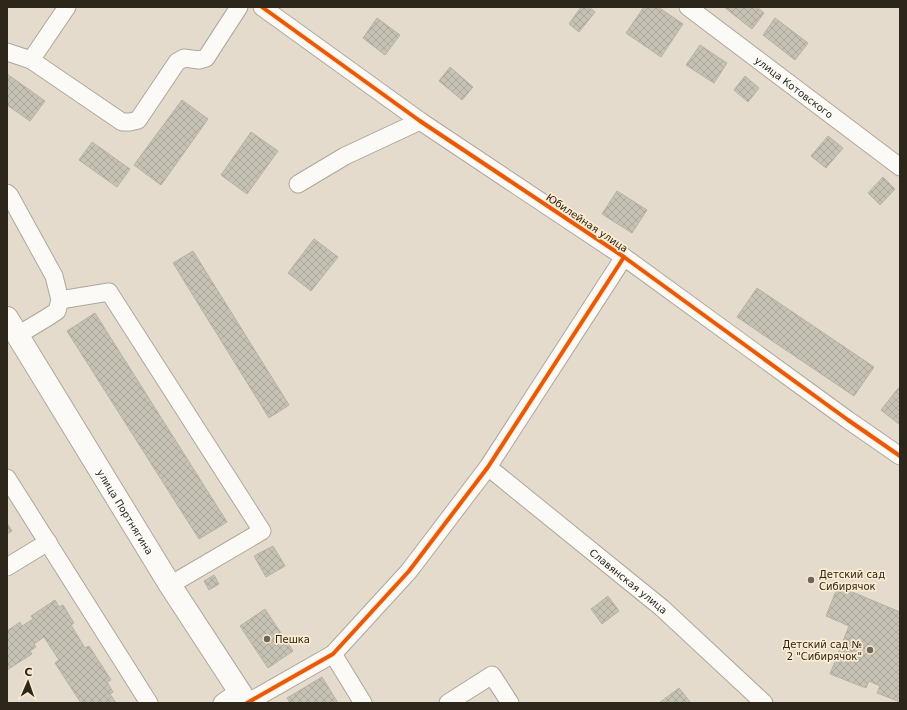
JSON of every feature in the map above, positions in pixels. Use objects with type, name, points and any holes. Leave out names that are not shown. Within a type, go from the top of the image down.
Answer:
[{"type":"main road","name":"улица Портнягина","points":[[12,326],[170,585],[236,699]]},
{"type":"street","points":[[31,60],[67,7]]},
{"type":"street","points":[[7,52],[31,60],[122,122],[130,122],[138,120],[177,62],[184,58],[199,60],[206,58],[239,7]]},
{"type":"street","name":"Юбилейная улица","points":[[262,7],[420,121],[624,257],[842,416],[900,456]]},
{"type":"street","name":"улица Котовского","points":[[688,7],[900,167]]},
{"type":"street","points":[[298,184],[345,156],[420,121]]},
{"type":"street","points":[[7,193],[54,276],[60,300],[57,311],[48,317],[12,326]]},
{"type":"street","points":[[236,699],[333,654],[409,572],[488,467],[624,257]]},
{"type":"street","points":[[60,300],[110,292],[262,531],[170,585]]},
{"type":"street","name":"Славянская улица","points":[[488,467],[662,608],[764,703]]},
{"type":"street","points":[[7,478],[149,703]]},
{"type":"street","points":[[7,568],[48,542]]},
{"type":"street","points":[[333,654],[363,703]]},
{"type":"street","points":[[448,703],[492,675],[510,703]]},
{"type":"building","points":[[581,7],[589,7],[595,12],[579,32],[569,24]]},
{"type":"building","points":[[644,7],[658,7],[683,24],[661,57],[626,33]]},
{"type":"building","points":[[724,7],[757,7],[764,13],[752,29]]},
{"type":"building","points":[[377,18],[400,35],[385,55],[363,38]]},
{"type":"building","points":[[775,18],[808,43],[795,60],[763,35]]},
{"type":"building","points":[[700,45],[727,63],[714,83],[686,65]]},
{"type":"building","points":[[450,67],[473,87],[462,100],[439,81]]},
{"type":"building","points":[[7,74],[45,101],[30,121],[7,105]]},
{"type":"building","points":[[745,76],[759,88],[748,102],[734,90]]},
{"type":"building","points":[[182,100],[208,119],[161,185],[134,165]]},
{"type":"building","points":[[251,132],[278,151],[247,194],[221,175]]},
{"type":"building","points":[[828,136],[843,148],[826,168],[811,156]]},
{"type":"building","points":[[92,142],[130,169],[117,187],[79,160]]},
{"type":"building","points":[[883,177],[895,189],[880,205],[868,193]]},
{"type":"building","points":[[617,191],[647,210],[632,233],[602,214]]},
{"type":"building","points":[[314,239],[338,257],[311,291],[288,273]]},
{"type":"building","points":[[193,251],[289,405],[269,418],[173,263]]},
{"type":"building","points":[[757,288],[874,367],[854,396],[737,317]]},
{"type":"building","points":[[95,313],[227,522],[199,539],[67,331]]},
{"type":"building","points":[[900,386],[900,425],[881,410]]},
{"type":"building","points":[[7,523],[12,531],[7,534]]},
{"type":"building","points":[[273,546],[285,566],[266,577],[254,556]]},
{"type":"building","points":[[214,575],[219,584],[209,590],[204,581]]},
{"type":"building","name":"Детский сад № 2 \"Сибирячок\"","points":[[838,586],[900,612],[900,702],[877,693],[880,686],[869,681],[866,688],[830,674],[849,626],[826,616]]},
{"type":"building","points":[[608,596],[619,611],[602,624],[591,609]]},
{"type":"building","points":[[55,600],[59,607],[63,605],[74,623],[71,625],[85,648],[89,646],[111,680],[107,682],[113,692],[110,694],[116,703],[85,703],[84,701],[81,703],[55,663],[59,660],[44,637],[34,644],[36,647],[30,651],[32,654],[7,670],[7,631],[20,622],[22,626],[33,619],[31,616]]},
{"type":"building","name":"Пешка","points":[[265,609],[293,651],[268,668],[240,626]]},
{"type":"building","points":[[322,677],[338,703],[290,703],[287,698]]},
{"type":"building","points":[[679,688],[691,703],[659,703]]},
{"type":"cycle path","points":[[262,7],[420,121],[624,257],[848,420],[900,456]]},
{"type":"cycle path","points":[[247,703],[333,654],[409,571],[488,467],[624,257]]},
{"type":"place","name":"Детский сад Сибирячок","points":[[811,580]]},
{"type":"place","name":"Пешка","points":[[267,639]]},
{"type":"place","name":"Детский сад № 2 \"Сибирячок\"","points":[[870,650]]}]
